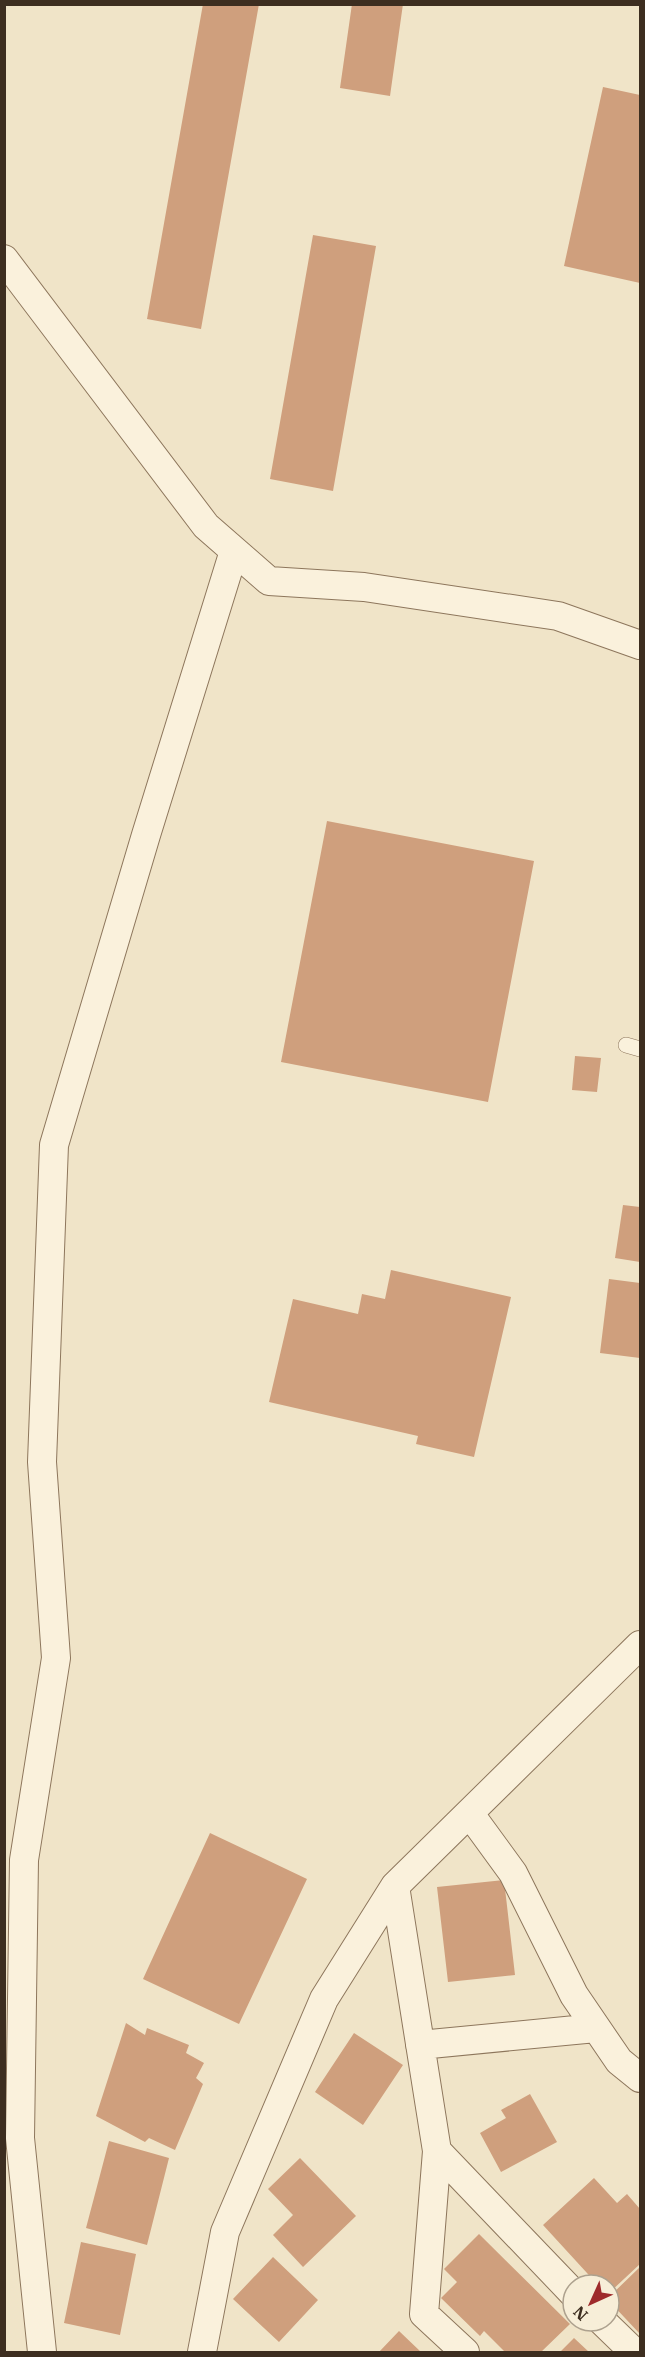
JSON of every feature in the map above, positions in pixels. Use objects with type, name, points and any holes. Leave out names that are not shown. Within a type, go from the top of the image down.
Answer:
[{"type":"street","points":[[4,260],[206,526],[269,581],[364,587],[558,616],[640,645]]},
{"type":"street","points":[[42,2352],[20,2138],[24,1860],[56,1658],[42,1462],[54,1145],[234,550]]},
{"type":"street","points":[[202,2352],[225,2232],[324,1999],[395,1886],[640,1645]]},
{"type":"street","points":[[470,1814],[513,1873],[574,1995],[619,2061],[640,2078]]},
{"type":"street","points":[[395,1886],[437,2151],[424,2314],[465,2352]]},
{"type":"street","points":[[420,2045],[596,2028]]},
{"type":"street","points":[[437,2151],[561,2280]]},
{"type":"street","points":[[614,2333],[634,2352]]},
{"type":"building","points":[[203,4],[259,4],[201,329],[147,319]]},
{"type":"building","points":[[352,4],[403,4],[390,96],[340,88]]},
{"type":"building","points":[[603,87],[640,95],[640,283],[564,266]]},
{"type":"building","points":[[313,235],[376,246],[333,491],[270,479]]},
{"type":"building","points":[[327,821],[534,861],[488,1102],[281,1062]]},
{"type":"building","points":[[575,1056],[601,1058],[597,1092],[572,1090]]},
{"type":"building","points":[[623,1205],[640,1207],[640,1262],[615,1258]]},
{"type":"building","points":[[391,1270],[511,1297],[474,1457],[416,1444],[418,1436],[269,1402],[293,1299],[358,1314],[362,1294],[385,1299]]},
{"type":"building","points":[[609,1279],[640,1283],[640,1358],[600,1353]]},
{"type":"building","points":[[210,1833],[307,1879],[239,2024],[143,1979]]},
{"type":"building","points":[[504,1880],[515,1975],[448,1982],[437,1887]]},
{"type":"building","points":[[126,2023],[145,2035],[147,2028],[189,2045],[186,2053],[204,2063],[196,2078],[203,2084],[175,2150],[149,2138],[145,2142],[96,2116]]},
{"type":"building","points":[[354,2033],[403,2065],[363,2125],[315,2092]]},
{"type":"building","points":[[530,2094],[557,2142],[501,2172],[480,2133],[506,2118],[501,2110]]},
{"type":"building","points":[[109,2141],[169,2158],[147,2245],[86,2228]]},
{"type":"building","points":[[300,2158],[356,2216],[303,2267],[273,2235],[293,2215],[268,2189]]},
{"type":"building","points":[[594,2178],[617,2203],[627,2194],[640,2209],[640,2264],[621,2282],[621,2273],[587,2273],[543,2225]]},
{"type":"building","points":[[479,2234],[561,2315],[561,2333],[541,2352],[505,2352],[484,2331],[480,2336],[441,2298],[457,2282],[444,2269]]},
{"type":"building","points":[[81,2242],[136,2254],[120,2335],[64,2323]]},
{"type":"building","points":[[273,2257],[318,2300],[279,2342],[233,2299]]},
{"type":"building","points":[[640,2267],[640,2334],[621,2314],[621,2285]]},
{"type":"building","points":[[399,2331],[421,2352],[379,2352]]},
{"type":"building","points":[[574,2338],[589,2352],[560,2352]]}]
